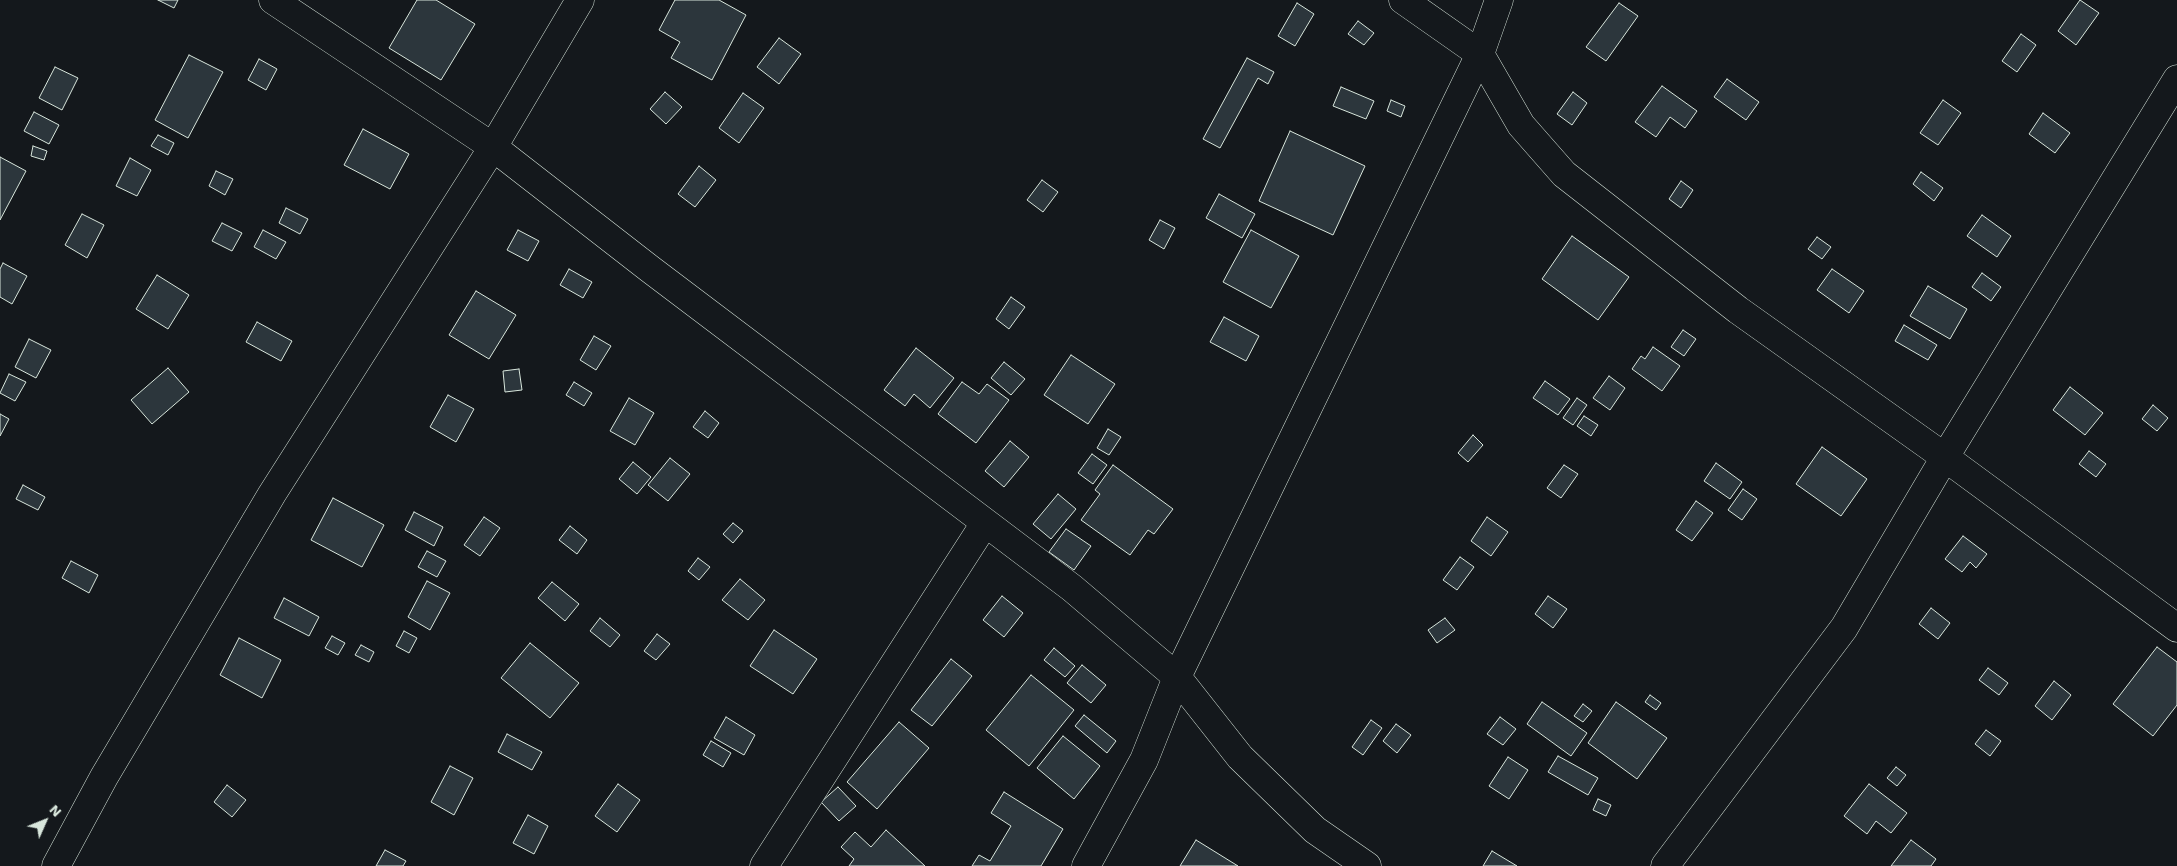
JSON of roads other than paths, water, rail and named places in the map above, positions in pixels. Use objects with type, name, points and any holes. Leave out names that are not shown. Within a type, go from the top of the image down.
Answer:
[{"type":"street","points":[[272,0],[493,147],[657,275],[1072,588],[1176,677],[1240,757],[1315,830],[1367,866]]},
{"type":"street","points":[[56,866],[104,777],[272,494],[493,147],[580,0]]},
{"type":"street","points":[[1403,0],[1480,54],[1521,125],[1564,174],[1738,310],[1945,457],[2177,628]]},
{"type":"street","points":[[1086,866],[1144,760],[1176,677],[1480,54],[1499,0]]},
{"type":"street","points":[[1665,866],[1844,628],[1945,457],[2177,79]]},
{"type":"street","points":[[764,866],[985,523]]}]
